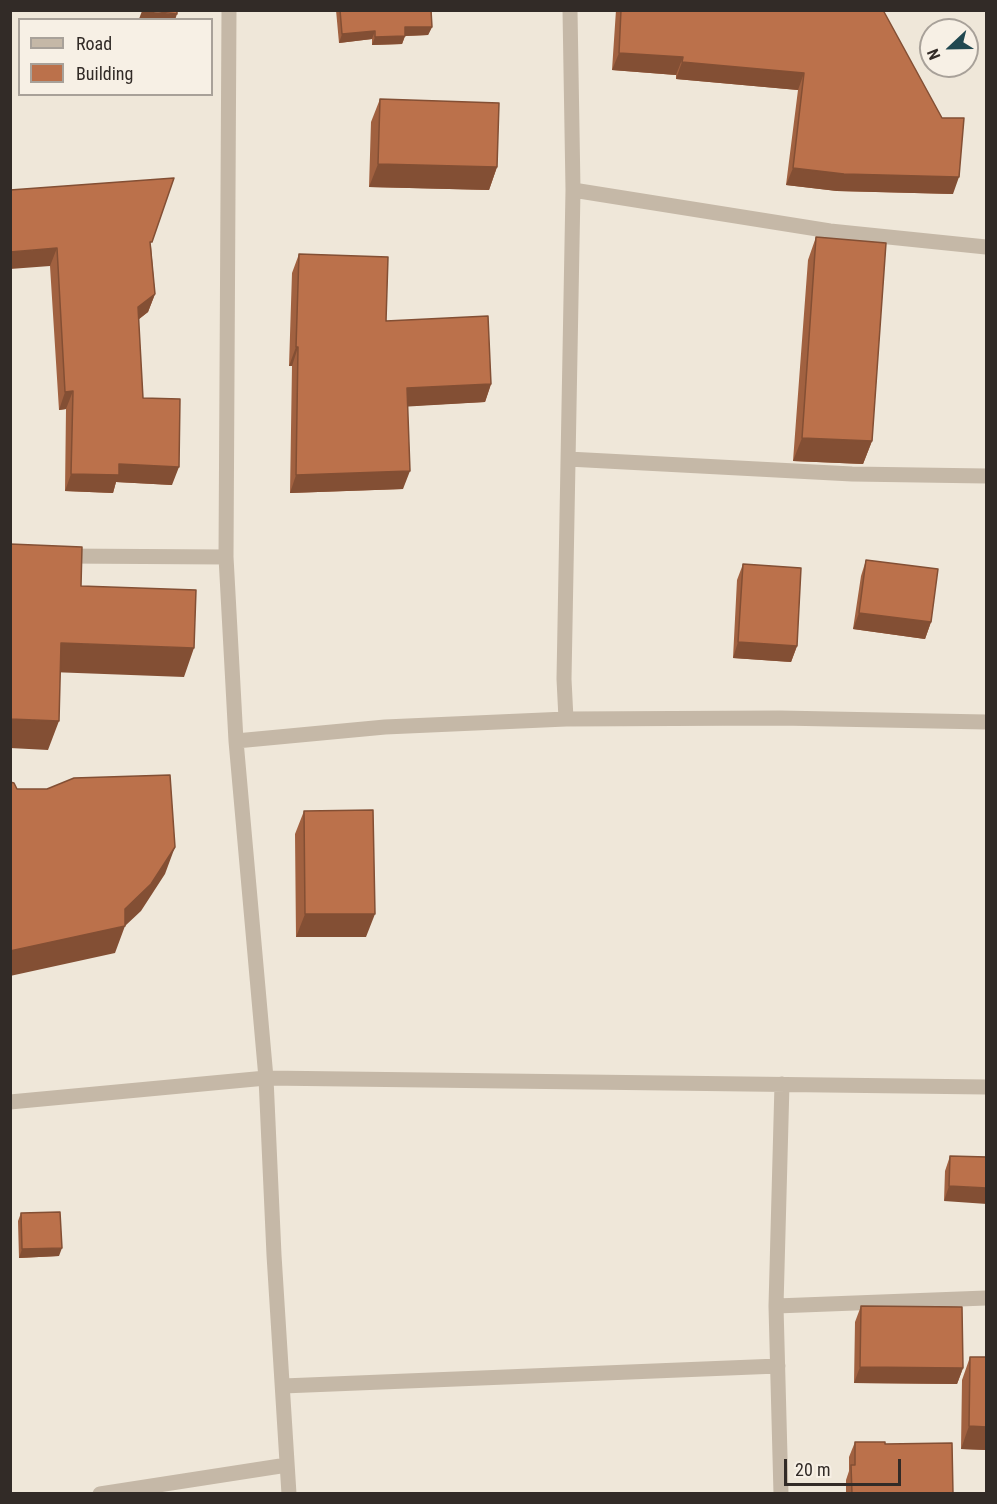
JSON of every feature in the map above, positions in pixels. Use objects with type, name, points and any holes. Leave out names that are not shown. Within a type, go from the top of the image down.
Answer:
[{"type":"street","points":[[229,10],[226,557],[236,741],[266,1078],[288,1494]]},
{"type":"street","points":[[566,719],[564,679],[573,190],[570,10]]},
{"type":"street","points":[[573,190],[830,231],[987,247]]},
{"type":"street","points":[[568,459],[852,474],[987,476]]},
{"type":"street","points":[[46,556],[226,557]]},
{"type":"street","points":[[236,741],[385,727],[566,719],[780,718],[987,722]]},
{"type":"street","points":[[10,1102],[266,1078],[987,1087]]},
{"type":"street","points":[[781,1494],[776,1306],[782,1084]]},
{"type":"street","points":[[776,1306],[987,1298]]},
{"type":"street","points":[[283,1386],[777,1366]]},
{"type":"street","points":[[100,1494],[287,1465]]},
{"type":"building","points":[[142,10],[177,10],[177,14]]},
{"type":"building","points":[[340,10],[431,10],[432,27],[405,27],[405,36],[375,37],[375,31],[342,34]]},
{"type":"building","points":[[621,10],[883,10],[942,118],[964,118],[959,177],[844,174],[793,168],[804,73],[682,62],[683,57],[619,53]]},
{"type":"building","points":[[380,99],[499,103],[497,167],[378,164]]},
{"type":"building","points":[[174,178],[152,242],[150,242],[155,294],[138,307],[143,398],[180,399],[179,467],[119,464],[119,475],[71,474],[73,391],[65,392],[57,248],[10,252],[10,190]]},
{"type":"building","points":[[816,237],[886,243],[872,441],[802,438]]},
{"type":"building","points":[[299,254],[388,257],[386,321],[488,316],[491,384],[407,388],[410,471],[296,475]]},
{"type":"building","points":[[10,544],[82,547],[81,586],[196,590],[194,648],[61,643],[59,721],[10,719]]},
{"type":"building","points":[[866,560],[938,569],[931,622],[859,613]]},
{"type":"building","points":[[743,564],[801,568],[797,646],[738,642]]},
{"type":"building","points":[[170,775],[175,847],[151,884],[125,909],[125,926],[10,951],[10,782],[14,783],[17,789],[47,789],[74,778]]},
{"type":"building","points":[[373,810],[375,914],[305,914],[304,811]]},
{"type":"building","points":[[950,1156],[987,1157],[987,1188],[949,1186]]},
{"type":"building","points":[[60,1212],[62,1248],[22,1249],[21,1213]]},
{"type":"building","points":[[861,1306],[962,1307],[963,1368],[860,1367]]},
{"type":"building","points":[[970,1357],[987,1357],[987,1427],[969,1426]]},
{"type":"building","points":[[855,1442],[952,1443],[953,1494],[852,1494],[851,1465],[855,1465]]}]
